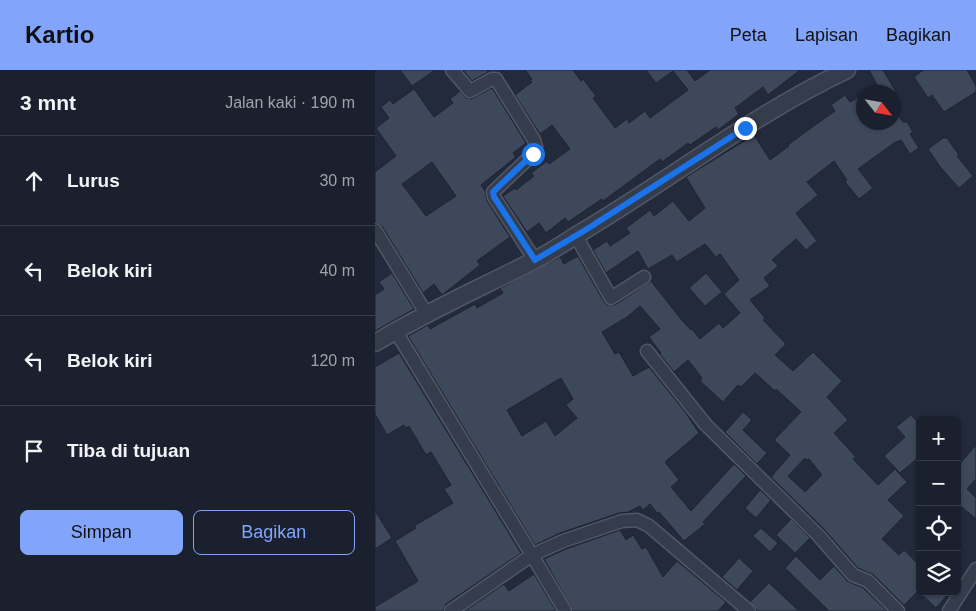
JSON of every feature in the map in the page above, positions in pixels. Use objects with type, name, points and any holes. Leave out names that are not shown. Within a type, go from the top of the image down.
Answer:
[{"type":"street","points":[[452,70],[470,91],[493,78],[496,79],[534,140],[536,147],[533,154],[493,192],[494,197],[535,260]]},
{"type":"street","points":[[375,343],[426,313],[535,260],[745,128],[828,79],[847,70]]},
{"type":"street","points":[[375,230],[426,313]]},
{"type":"street","points":[[575,236],[611,298],[644,277]]},
{"type":"street","points":[[395,330],[565,611]]},
{"type":"street","points":[[647,351],[706,425],[818,535],[853,575],[868,581],[898,611]]},
{"type":"street","points":[[451,611],[532,555],[563,541],[623,521],[637,520],[649,526],[741,609]]},
{"type":"street","points":[[949,611],[976,569]]},
{"type":"building","points":[[400,70],[435,70],[412,86]]},
{"type":"building","points":[[463,70],[487,70],[488,72],[472,81]]},
{"type":"building","points":[[525,70],[573,70],[581,81],[583,79],[596,96],[593,98],[615,128],[627,119],[629,123],[645,111],[650,118],[688,90],[673,71],[656,83],[646,70],[687,70],[695,81],[710,70],[800,70],[768,95],[763,87],[735,108],[739,114],[718,130],[716,127],[690,145],[688,143],[662,162],[660,159],[603,201],[602,199],[568,222],[565,218],[546,233],[539,223],[527,232],[503,196],[515,188],[516,190],[534,176],[531,173],[547,161],[549,164],[570,149],[552,125],[540,134],[515,95],[532,82],[530,80],[532,79]]},
{"type":"building","points":[[869,70],[883,70],[892,85],[877,85]]},
{"type":"building","points":[[923,70],[967,70],[976,86],[976,92],[944,112],[932,95],[928,98],[914,77]]},
{"type":"building","points":[[492,88],[526,143],[513,153],[516,157],[481,185],[485,191],[487,201],[510,237],[477,261],[480,265],[442,295],[434,284],[423,293],[382,226],[375,222],[375,172],[396,156],[376,128],[389,118],[381,107],[390,100],[393,104],[414,89],[434,117],[453,103],[450,99],[460,91],[466,98],[471,99]],"holes":[[[432,162],[456,196],[426,216],[402,184]]]},
{"type":"building","points":[[845,95],[850,102],[856,99],[856,130],[901,130],[901,120],[907,122],[913,132],[910,134],[919,148],[910,154],[901,140],[858,169],[873,188],[859,199],[845,182],[847,180],[834,161],[807,182],[818,195],[796,213],[817,241],[806,250],[796,239],[772,260],[778,266],[764,278],[770,286],[750,300],[765,318],[763,320],[786,344],[775,355],[793,371],[813,352],[842,381],[827,397],[848,420],[834,433],[856,457],[853,459],[878,485],[895,469],[907,482],[888,500],[904,516],[882,539],[899,555],[904,550],[916,562],[916,593],[904,605],[874,575],[858,568],[824,529],[771,477],[790,455],[774,440],[801,412],[755,373],[741,387],[738,385],[723,402],[700,381],[702,378],[688,360],[674,372],[649,337],[660,329],[640,306],[627,317],[602,332],[615,354],[619,352],[633,376],[649,367],[686,413],[699,433],[665,462],[679,480],[671,487],[691,511],[734,464],[746,476],[703,522],[705,524],[684,541],[650,504],[643,510],[640,506],[628,512],[619,513],[560,533],[535,545],[408,336],[428,325],[430,329],[475,304],[477,308],[503,293],[500,288],[560,257],[564,264],[578,256],[607,305],[615,305],[651,281],[680,318],[700,339],[719,323],[723,328],[740,313],[724,294],[739,280],[720,254],[716,257],[705,244],[677,262],[672,255],[648,269],[638,251],[606,273],[593,250],[607,241],[610,246],[630,233],[626,228],[650,210],[654,216],[673,201],[689,221],[705,208],[686,177],[754,135],[770,160],[835,111],[831,105]],"holes":[[[561,378],[573,399],[566,405],[577,418],[555,436],[546,421],[522,436],[507,410]],[[805,458],[809,459],[822,475],[805,492],[788,476]]]},
{"type":"building","points":[[943,138],[947,138],[959,155],[957,156],[973,176],[959,188],[941,168],[928,149]]},
{"type":"building","points":[[392,273],[414,309],[375,331],[375,295],[384,289],[379,282]]},
{"type":"building","points":[[706,273],[722,292],[705,306],[689,288]]},
{"type":"building","points":[[399,353],[521,553],[446,604],[443,611],[375,611],[375,607],[418,581],[395,541],[416,528],[414,526],[453,503],[444,489],[451,485],[431,452],[426,455],[409,426],[406,428],[404,425],[387,435],[375,414],[375,367]]},
{"type":"building","points":[[743,412],[752,420],[743,430],[767,453],[757,464],[725,432]]},
{"type":"building","points":[[911,415],[916,421],[916,459],[900,473],[884,456],[905,437],[896,427]]},
{"type":"building","points":[[976,445],[976,479],[967,489],[976,498],[976,519],[961,506],[961,462]]},
{"type":"building","points":[[760,490],[771,500],[756,518],[745,508]]},
{"type":"building","points":[[375,511],[392,538],[375,549]]},
{"type":"building","points":[[791,519],[810,538],[795,553],[776,535]]},
{"type":"building","points":[[761,528],[778,543],[770,552],[753,536]]},
{"type":"building","points":[[620,530],[626,540],[633,535],[642,549],[646,547],[663,577],[677,561],[726,602],[718,611],[573,611],[544,559]]},
{"type":"building","points":[[796,556],[820,580],[834,566],[847,581],[863,588],[887,611],[829,611],[785,568]]},
{"type":"building","points":[[739,558],[753,571],[737,590],[722,577]]},
{"type":"building","points":[[534,574],[556,611],[465,611],[504,584],[509,591]]},
{"type":"building","points":[[769,583],[799,611],[757,611],[750,602]]},
{"type":"building","points":[[923,596],[946,596],[936,608]]},
{"type":"route","points":[[533,154],[493,192],[494,197],[535,260],[745,128]]}]
